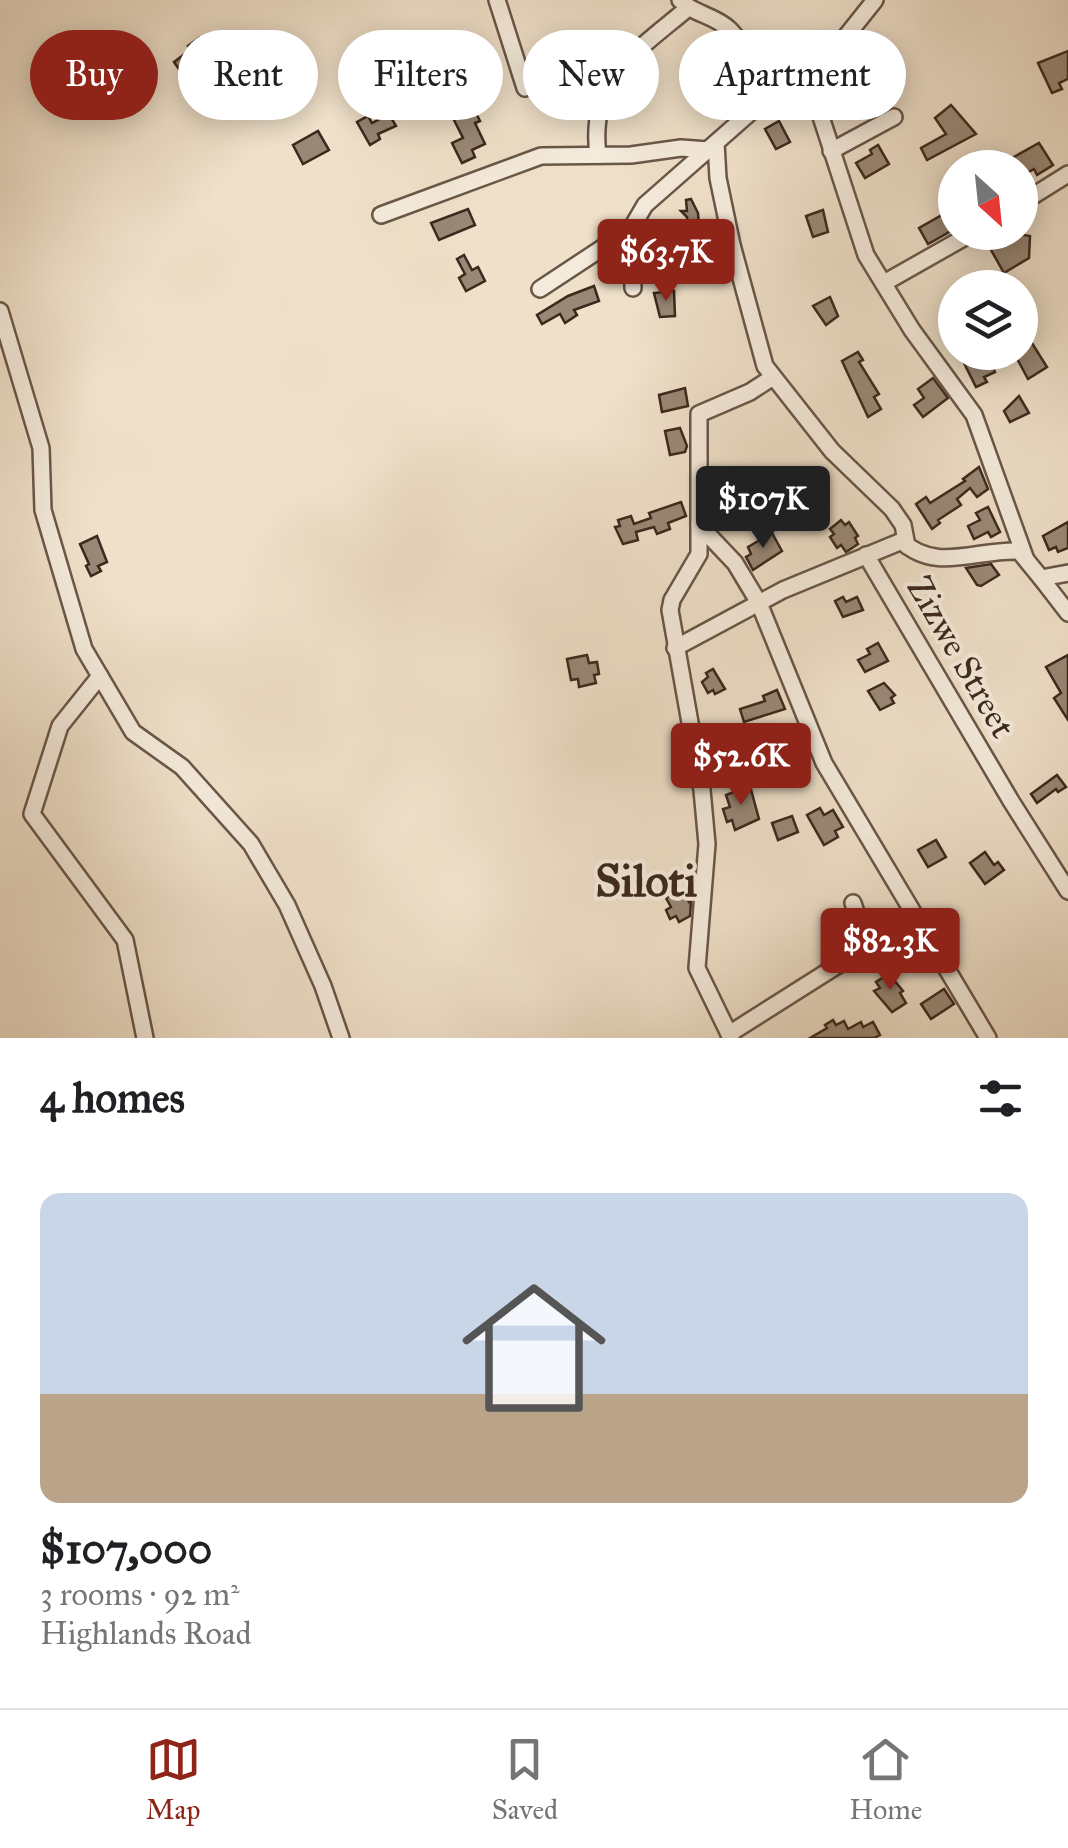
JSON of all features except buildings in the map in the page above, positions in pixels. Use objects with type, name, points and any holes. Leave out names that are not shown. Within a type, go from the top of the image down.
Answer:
[{"type":"street","points":[[497,0],[523,82]]},
{"type":"street","points":[[850,30],[875,0]]},
{"type":"street","points":[[598,155],[597,112],[611,80],[684,4],[729,30]]},
{"type":"street","points":[[540,289],[632,229],[645,205],[742,120]]},
{"type":"street","points":[[820,120],[866,255],[912,330],[974,415],[1025,557]]},
{"type":"street","points":[[830,151],[888,120]]},
{"type":"street","points":[[381,215],[534,158],[554,154],[631,155],[712,146]]},
{"type":"street","points":[[712,146],[732,245],[762,359],[832,452],[892,509],[903,525],[907,546]]},
{"type":"street","points":[[1038,193],[1068,174]]},
{"type":"street","points":[[632,229],[633,288]]},
{"type":"street","points":[[884,283],[942,250]]},
{"type":"street","points":[[0,311],[42,448],[44,510],[84,648],[133,732],[182,767],[250,844],[287,905],[341,1038]]},
{"type":"street","points":[[773,377],[750,392],[699,414],[696,560],[671,604],[702,790],[707,844],[698,974],[730,1036],[857,953],[863,934],[853,903]]},
{"type":"street","points":[[699,525],[736,563],[758,603],[824,763],[988,1038]]},
{"type":"street","points":[[676,648],[758,603],[902,541],[920,556],[932,558],[1019,552],[1068,613]]},
{"type":"street","name":"Zizwe Street","points":[[866,556],[1068,891]]},
{"type":"street","points":[[1041,578],[1068,573]]},
{"type":"street","points":[[100,676],[60,726],[32,814],[125,940],[145,1038]]},
{"type":"district","name":"Siloti","points":[[646,880]]}]
